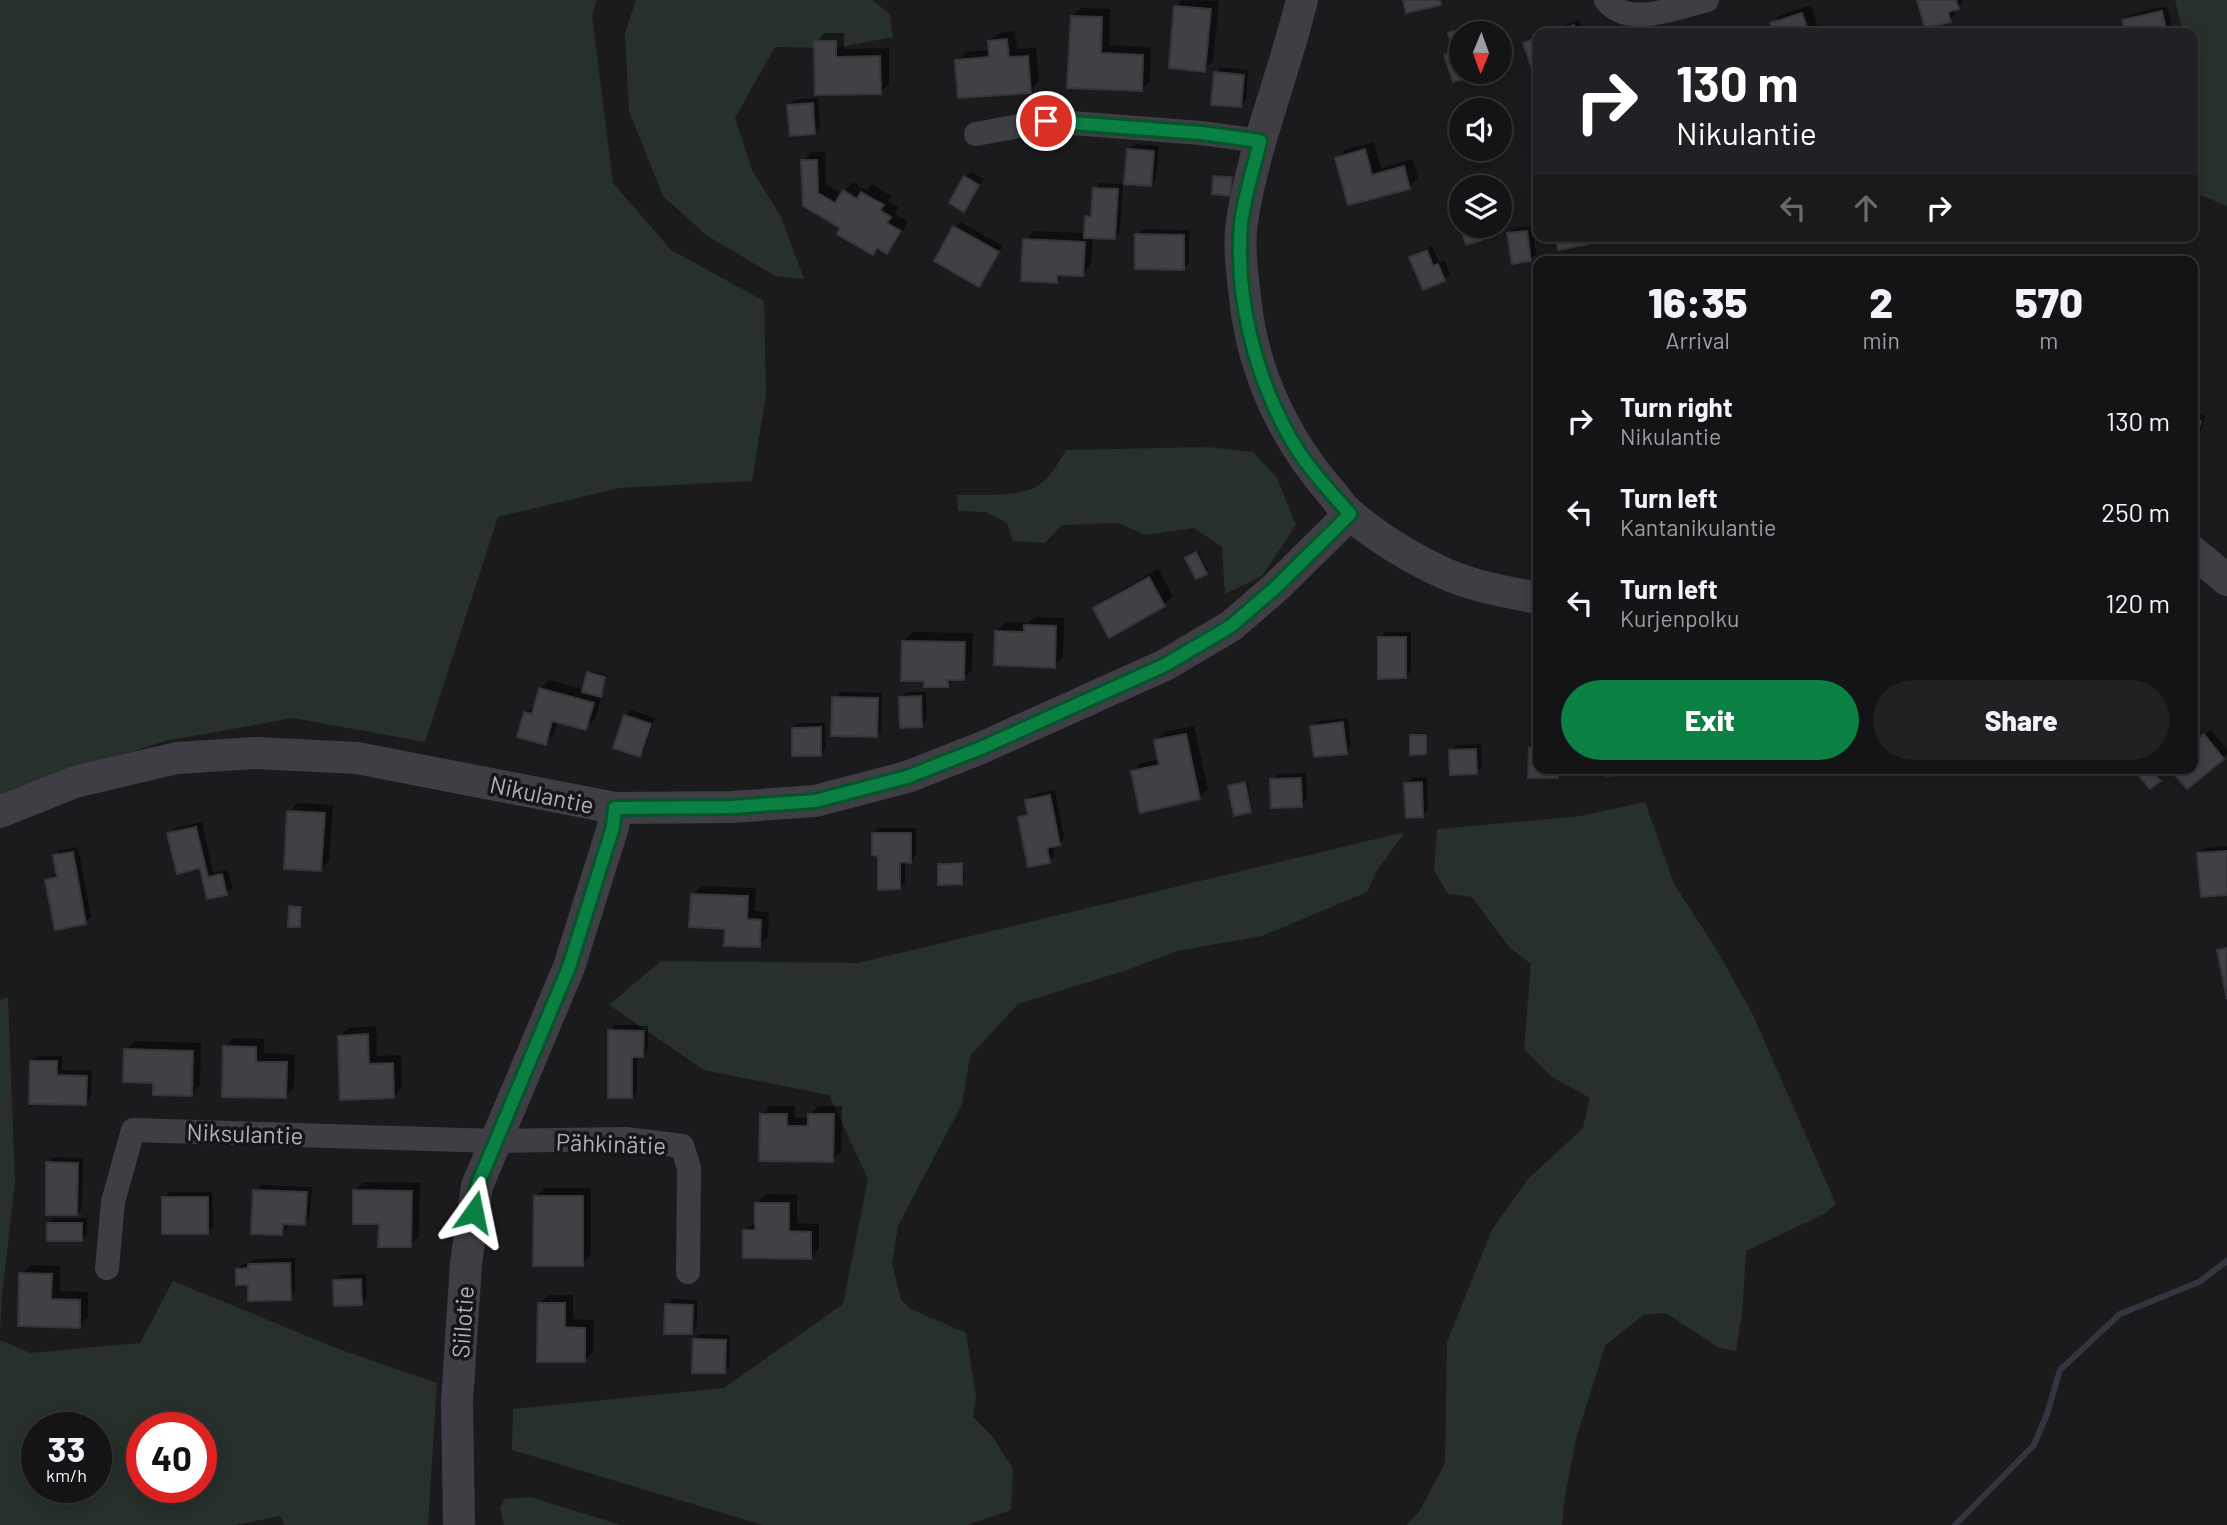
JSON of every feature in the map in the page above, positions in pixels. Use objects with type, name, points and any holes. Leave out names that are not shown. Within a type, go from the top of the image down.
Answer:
[{"type":"street","points":[[1302,0],[1260,141],[1241,223],[1242,277],[1250,338],[1265,384],[1289,435],[1316,475],[1350,514],[1398,547],[1446,574],[1500,591],[1533,597]]},
{"type":"street","points":[[1606,0],[1612,8],[1641,15],[1707,0]]},
{"type":"street","points":[[976,134],[1046,121],[1201,133],[1260,141]]},
{"type":"street","name":"Nikulantie","points":[[0,812],[75,782],[177,758],[256,753],[357,758],[615,808],[732,807],[815,801],[907,777],[981,748],[1165,665],[1231,626],[1275,588],[1350,514]]},
{"type":"street","points":[[2198,556],[2227,580]]},
{"type":"street","name":"Siilotie","points":[[459,1525],[457,1401],[466,1263],[477,1186],[569,967],[613,827],[615,808]]},
{"type":"street","name":"Niksulantie","points":[[107,1268],[113,1202],[134,1130],[497,1141]]},
{"type":"street","name":"Pähkinätie","points":[[497,1141],[626,1139],[682,1146],[689,1168],[688,1272]]},
{"type":"shaded area","points":[[0,0],[597,0],[592,15],[613,183],[671,250],[764,301],[766,395],[752,481],[619,488],[498,517],[425,742],[293,718],[165,741],[0,795]]},
{"type":"shaded area","points":[[636,0],[872,0],[890,14],[893,37],[835,48],[775,47],[735,118],[752,170],[781,217],[804,279],[775,276],[706,235],[663,196],[629,111],[625,33]]},
{"type":"shaded area","points":[[2175,0],[2227,0],[2227,206],[2198,194],[2198,28],[2182,28]]},
{"type":"shaded area","points":[[1208,447],[1253,452],[1277,478],[1296,525],[1262,576],[1225,594],[1222,547],[1194,528],[1145,535],[1118,523],[1062,525],[1045,543],[1013,541],[1007,523],[985,512],[958,511],[957,495],[1007,494],[1034,488],[1049,476],[1066,450]]},
{"type":"shaded area","points":[[1645,802],[1674,884],[1718,952],[1752,1013],[1836,1204],[1824,1214],[1746,1251],[1742,1313],[1736,1351],[1719,1348],[1666,1313],[1643,1315],[1605,1346],[1576,1439],[1562,1525],[1406,1525],[1419,1512],[1445,1463],[1447,1342],[1492,1230],[1528,1179],[1583,1128],[1590,1098],[1552,1077],[1524,1049],[1531,964],[1509,947],[1472,897],[1448,894],[1434,870],[1437,829],[1581,816]]},
{"type":"shaded area","points":[[1405,832],[1376,872],[1367,892],[1262,936],[1177,951],[1127,970],[1018,1004],[970,1056],[962,1104],[898,1226],[892,1264],[901,1300],[911,1309],[966,1333],[976,1396],[973,1417],[992,1436],[1013,1469],[1011,1510],[967,1525],[763,1525],[512,1450],[513,1409],[724,1388],[843,1304],[868,1179],[829,1095],[704,1070],[609,1005],[661,961],[858,963]]},
{"type":"shaded area","points":[[8,997],[15,1182],[0,1331],[0,1000]]},
{"type":"shaded area","points":[[173,1281],[336,1348],[437,1383],[428,1525],[285,1525],[280,1516],[235,1525],[0,1525],[0,1340],[30,1353],[140,1343]]},
{"type":"shaded area","points":[[530,1497],[621,1525],[504,1525],[500,1508],[505,1499]]},
{"type":"building","points":[[1403,0],[1440,0],[1441,5],[1406,13]]},
{"type":"building","points":[[1917,0],[1956,0],[1959,9],[1948,12],[1951,22],[1925,28]]},
{"type":"building","points":[[1174,6],[1211,9],[1205,72],[1169,68]]},
{"type":"building","points":[[2162,11],[2166,28],[2124,28],[2122,20]]},
{"type":"building","points":[[1802,13],[1807,28],[1772,28],[1770,23]]},
{"type":"building","points":[[1071,16],[1102,17],[1101,53],[1143,55],[1142,91],[1067,88]]},
{"type":"building","points":[[1007,39],[1009,57],[1028,56],[1031,93],[958,98],[955,60],[989,57],[988,41]]},
{"type":"building","points":[[1533,39],[1533,69],[1532,69],[1523,43]]},
{"type":"building","points":[[814,41],[836,41],[836,57],[880,56],[881,94],[815,95]]},
{"type":"building","points":[[1449,54],[1449,70],[1444,55]]},
{"type":"building","points":[[1214,72],[1244,75],[1241,107],[1211,105]]},
{"type":"building","points":[[813,103],[815,134],[790,136],[787,105]]},
{"type":"building","points":[[1127,149],[1154,151],[1151,186],[1124,184]]},
{"type":"building","points":[[1365,149],[1372,175],[1404,166],[1410,189],[1348,205],[1335,158]]},
{"type":"building","points":[[801,160],[817,160],[818,193],[835,203],[843,190],[857,199],[861,192],[884,205],[880,210],[891,217],[887,223],[901,231],[887,254],[877,248],[873,255],[837,234],[840,228],[803,206]]},
{"type":"building","points":[[964,176],[979,185],[964,212],[949,203]]},
{"type":"building","points":[[1213,176],[1232,177],[1230,196],[1212,194]]},
{"type":"building","points":[[1093,188],[1118,189],[1115,239],[1084,238],[1085,216],[1091,217]]},
{"type":"building","points":[[953,226],[999,252],[979,287],[934,261]]},
{"type":"building","points":[[1527,231],[1531,261],[1512,264],[1508,238],[1512,238],[1512,232]]},
{"type":"building","points":[[1135,234],[1184,235],[1184,270],[1135,269]]},
{"type":"building","points":[[1464,238],[1481,238],[1482,240],[1466,245]]},
{"type":"building","points":[[1023,239],[1085,242],[1083,276],[1057,275],[1057,283],[1021,281]]},
{"type":"building","points":[[1556,242],[1589,244],[1558,250]]},
{"type":"building","points":[[1427,250],[1433,266],[1438,264],[1445,281],[1423,290],[1409,257]]},
{"type":"building","points":[[1196,552],[1207,574],[1196,579],[1185,558]]},
{"type":"building","points":[[1149,577],[1165,606],[1109,638],[1093,608]]},
{"type":"building","points":[[1024,625],[1056,626],[1055,668],[994,665],[995,631],[1024,632]]},
{"type":"building","points":[[1378,637],[1406,637],[1406,678],[1378,679]]},
{"type":"building","points":[[902,641],[965,642],[964,680],[948,680],[948,687],[924,687],[924,681],[901,681]]},
{"type":"building","points":[[587,672],[605,677],[601,697],[582,692]]},
{"type":"building","points":[[539,688],[594,703],[586,730],[552,721],[546,745],[517,737],[524,712],[532,714]]},
{"type":"building","points":[[921,696],[922,727],[900,728],[899,697]]},
{"type":"building","points":[[832,697],[878,698],[877,737],[831,736]]},
{"type":"building","points":[[624,715],[651,724],[640,757],[613,748]]},
{"type":"building","points":[[1343,722],[1347,754],[1314,757],[1310,726]]},
{"type":"building","points":[[821,727],[821,756],[792,756],[792,728]]},
{"type":"building","points":[[1186,734],[1200,799],[1140,813],[1131,771],[1159,765],[1154,740]]},
{"type":"building","points":[[2204,734],[2224,759],[2187,789],[2174,774],[2198,774],[2198,739]]},
{"type":"building","points":[[1410,735],[1426,735],[1426,754],[1410,755]]},
{"type":"building","points":[[1529,748],[1533,748],[1533,774],[1558,774],[1558,778],[1528,778]]},
{"type":"building","points":[[1476,749],[1477,774],[1450,775],[1449,750]]},
{"type":"building","points":[[2155,774],[2161,781],[2150,789],[2139,776]]},
{"type":"building","points":[[1301,778],[1302,807],[1271,808],[1270,779]]},
{"type":"building","points":[[1245,782],[1251,812],[1234,816],[1228,786]]},
{"type":"building","points":[[1422,782],[1423,817],[1406,818],[1404,783]]},
{"type":"building","points":[[1050,795],[1060,845],[1047,848],[1050,863],[1028,867],[1018,817],[1028,815],[1025,800]]},
{"type":"building","points":[[287,811],[325,813],[321,871],[284,869]]},
{"type":"building","points":[[196,827],[208,877],[222,874],[227,895],[207,899],[200,868],[177,874],[167,833]]},
{"type":"building","points":[[872,833],[911,833],[911,863],[900,862],[900,889],[878,890],[878,856],[872,855]]},
{"type":"building","points":[[2227,851],[2227,895],[2201,897],[2197,853]]},
{"type":"building","points":[[73,852],[86,924],[55,930],[45,880],[57,877],[53,855]]},
{"type":"building","points":[[962,863],[962,884],[938,885],[938,864]]},
{"type":"building","points":[[691,894],[748,896],[747,919],[761,920],[760,947],[724,946],[725,929],[689,927]]},
{"type":"building","points":[[289,906],[301,907],[300,927],[288,927]]},
{"type":"building","points":[[2227,948],[2227,999],[2217,950]]},
{"type":"building","points":[[608,1030],[644,1031],[643,1057],[632,1057],[632,1098],[608,1098]]},
{"type":"building","points":[[368,1034],[369,1064],[393,1063],[394,1098],[340,1100],[338,1036]]},
{"type":"building","points":[[223,1046],[256,1047],[256,1062],[287,1062],[286,1098],[222,1097]]},
{"type":"building","points":[[124,1049],[193,1051],[192,1096],[153,1095],[153,1083],[123,1082]]},
{"type":"building","points":[[30,1061],[57,1061],[57,1075],[87,1076],[86,1105],[29,1104]]},
{"type":"building","points":[[760,1114],[787,1114],[787,1126],[808,1126],[808,1114],[834,1114],[833,1162],[759,1161]]},
{"type":"building","points":[[46,1162],[78,1163],[77,1215],[46,1215]]},
{"type":"building","points":[[253,1190],[307,1192],[305,1225],[283,1224],[282,1235],[251,1234]]},
{"type":"building","points":[[353,1190],[412,1191],[411,1247],[378,1247],[379,1224],[353,1224]]},
{"type":"building","points":[[534,1196],[583,1196],[583,1266],[533,1266]]},
{"type":"building","points":[[162,1197],[208,1197],[208,1234],[162,1234]]},
{"type":"building","points":[[755,1203],[789,1203],[789,1231],[811,1232],[811,1259],[743,1258],[743,1230],[755,1230]]},
{"type":"building","points":[[47,1223],[82,1223],[82,1241],[47,1241]]},
{"type":"building","points":[[290,1263],[291,1300],[248,1301],[248,1285],[236,1285],[236,1269],[248,1268],[248,1264]]},
{"type":"building","points":[[19,1273],[52,1274],[51,1299],[80,1300],[80,1328],[18,1326]]},
{"type":"building","points":[[361,1279],[362,1305],[334,1306],[333,1280]]},
{"type":"building","points":[[538,1303],[565,1303],[565,1327],[585,1328],[585,1362],[537,1362]]},
{"type":"building","points":[[665,1304],[693,1305],[692,1334],[664,1334]]},
{"type":"building","points":[[693,1339],[726,1340],[725,1373],[692,1373]]},
{"type":"waterway","points":[[1955,1525],[2034,1445],[2047,1414],[2060,1370],[2120,1314],[2199,1282],[2227,1261]]},
{"type":"route","points":[[474,1212],[477,1186],[569,967],[613,827],[615,808],[732,807],[815,801],[907,777],[981,748],[1165,665],[1231,626],[1275,588],[1350,514],[1316,475],[1289,435],[1265,384],[1250,338],[1242,277],[1241,223],[1260,141],[1201,133],[1046,121]]}]
